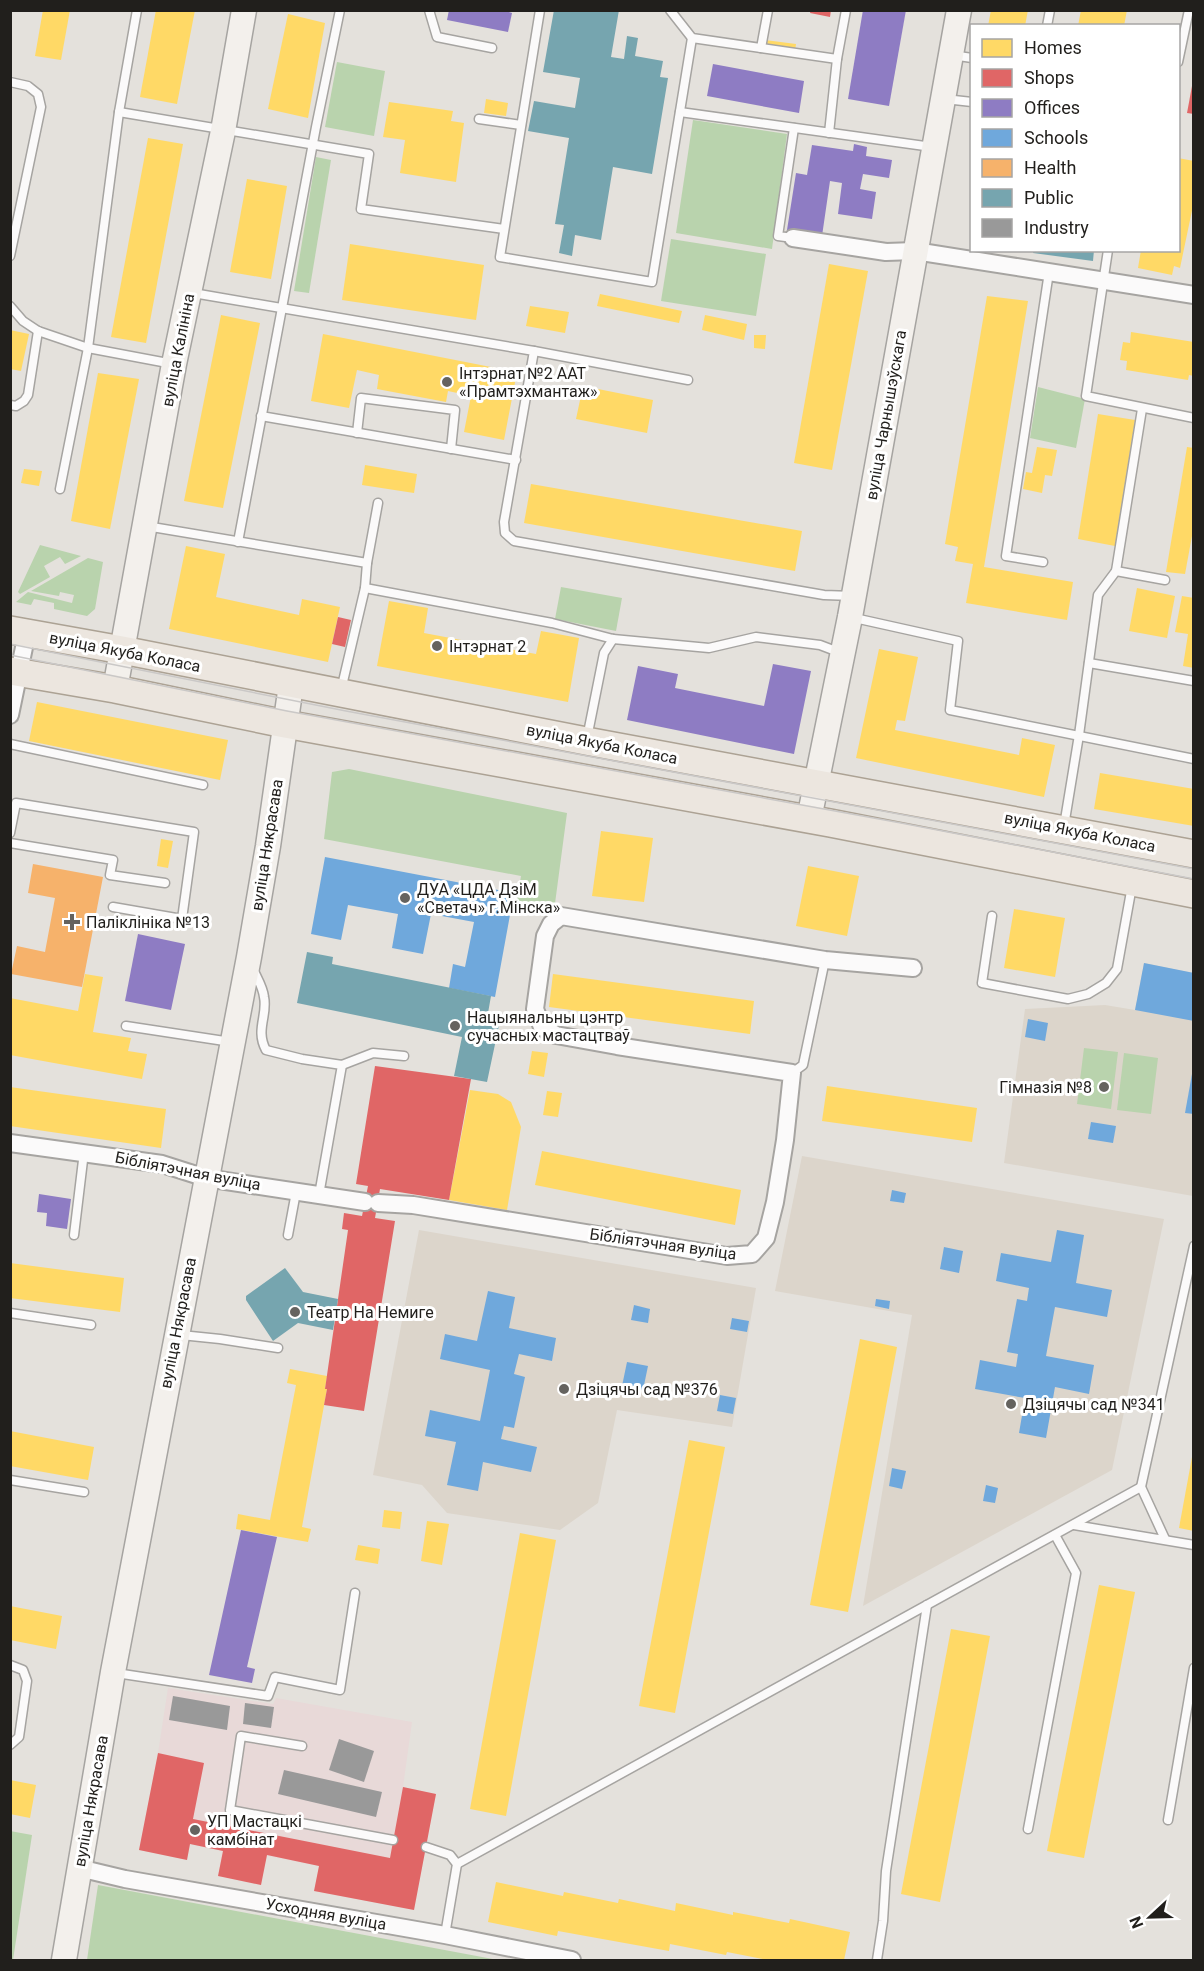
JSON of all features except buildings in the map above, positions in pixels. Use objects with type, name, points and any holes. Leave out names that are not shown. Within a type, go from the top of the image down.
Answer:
[{"type":"main road","name":"вуліца Калініна","points":[[115,689],[174,364],[223,131],[244,10]]},
{"type":"main road","name":"вуліца Чарнышэўскага","points":[[809,819],[852,607],[943,99],[962,57],[959,10]]},
{"type":"main road","name":"вуліца Якуба Коласа","points":[[19,632],[586,741],[1194,854]]},
{"type":"main road","points":[[15,672],[115,689],[285,724],[809,819],[1194,894]]},
{"type":"main road","name":"вуліца Някрасава","points":[[64,1960],[113,1672],[249,957],[268,846],[291,685]]},
{"type":"street","points":[[793,238],[886,252],[915,251],[1194,295]]},
{"type":"street","points":[[10,715],[19,632]]},
{"type":"street","points":[[792,1073],[556,1035],[542,1027],[535,1009],[545,936],[551,924],[561,916],[825,960],[913,968]]},
{"type":"street","name":"Бібліятэчная вуліца","points":[[10,1143],[162,1164],[206,1178],[296,1192],[413,1205],[727,1256],[752,1254],[766,1238],[775,1202],[785,1140],[792,1073]]},
{"type":"street","name":"Усходняя вуліца","points":[[79,1869],[572,1960]]},
{"type":"lane","points":[[60,489],[88,348],[119,112],[137,10]]},
{"type":"lane","points":[[238,542],[340,10]]},
{"type":"lane","points":[[429,10],[437,37],[492,48]]},
{"type":"lane","points":[[540,10],[500,257],[652,282],[692,38],[670,10]]},
{"type":"lane","points":[[681,23],[683,10]]},
{"type":"lane","points":[[761,48],[768,10]]},
{"type":"lane","points":[[829,133],[837,59],[846,10]]},
{"type":"lane","points":[[1180,57],[1190,10]]},
{"type":"lane","points":[[692,38],[837,59]]},
{"type":"lane","points":[[10,82],[27,86],[39,94],[40,107],[10,256]]},
{"type":"lane","points":[[943,99],[970,102]]},
{"type":"lane","points":[[119,112],[369,154],[361,209],[504,229]]},
{"type":"lane","points":[[680,112],[934,147]]},
{"type":"lane","points":[[479,119],[521,125]]},
{"type":"lane","points":[[793,238],[778,236],[794,128]]},
{"type":"lane","points":[[1108,252],[1086,396],[1194,418]]},
{"type":"lane","points":[[1043,562],[1006,556],[1049,272]]},
{"type":"lane","points":[[190,292],[688,380]]},
{"type":"lane","points":[[10,306],[23,321],[38,331],[88,348],[174,364]]},
{"type":"lane","points":[[10,405],[16,406],[28,395],[38,331]]},
{"type":"lane","points":[[534,351],[504,522],[505,533],[514,541],[824,594],[852,607],[958,641],[950,710],[1194,759]]},
{"type":"lane","points":[[357,433],[361,398],[455,410],[451,449]]},
{"type":"lane","points":[[1063,829],[1079,735],[1098,595],[1116,571],[1142,409]]},
{"type":"lane","points":[[261,416],[516,460]]},
{"type":"lane","points":[[341,694],[365,588],[367,563],[378,503]]},
{"type":"lane","points":[[145,526],[367,563]]},
{"type":"lane","points":[[1116,571],[1165,580]]},
{"type":"lane","points":[[365,588],[552,623],[613,639],[709,648],[756,637],[820,645],[842,653]]},
{"type":"lane","points":[[586,741],[604,653],[613,639]]},
{"type":"lane","points":[[1089,663],[1194,681]]},
{"type":"lane","points":[[10,744],[203,785]]},
{"type":"lane","points":[[10,833],[16,803],[194,832],[182,919],[112,907]]},
{"type":"lane","points":[[10,843],[113,860],[110,875],[165,883]]},
{"type":"lane","points":[[992,916],[982,983],[1068,999],[1088,994],[1106,983],[1117,969],[1133,883]]},
{"type":"lane","points":[[249,957],[265,998],[261,1030],[262,1042],[266,1050],[302,1059],[342,1065],[374,1053],[404,1056]]},
{"type":"lane","points":[[792,1073],[804,1065],[825,960]]},
{"type":"lane","points":[[126,1026],[231,1042]]},
{"type":"lane","points":[[319,1195],[342,1065]]},
{"type":"lane","points":[[74,1235],[84,1152]]},
{"type":"lane","points":[[288,1235],[296,1192]]},
{"type":"lane","points":[[1165,1539],[1141,1487],[1194,1246]]},
{"type":"lane","points":[[10,1312],[92,1325]]},
{"type":"lane","points":[[176,1334],[220,1338],[278,1348]]},
{"type":"lane","points":[[10,1479],[84,1492]]},
{"type":"lane","points":[[457,1864],[1141,1487]]},
{"type":"lane","points":[[1074,1525],[1194,1545]]},
{"type":"lane","points":[[1028,1829],[1076,1573],[1055,1535]]},
{"type":"lane","points":[[113,1672],[268,1696],[275,1677],[340,1690],[355,1593]]},
{"type":"lane","points":[[877,1960],[883,1921],[886,1871],[927,1605]]},
{"type":"lane","points":[[10,1665],[23,1670],[27,1681],[19,1737],[10,1744]]},
{"type":"lane","points":[[1168,1820],[1194,1668]]},
{"type":"lane","points":[[302,1746],[241,1736],[230,1810],[393,1840]]},
{"type":"lane","points":[[426,1847],[450,1855],[457,1864],[445,1935]]},
{"type":"shaded area","name":"Гімназія №8","points":[[1144,963],[1193,973],[1193,1196],[1004,1163],[1025,1009],[1105,1005],[1135,1010]]},
{"type":"shaded area","name":"Дзіцячы сад №341","points":[[802,1156],[1164,1219],[1112,1470],[863,1606],[912,1315],[775,1291]]},
{"type":"shaded area","name":"Дзіцячы сад №376","points":[[419,1230],[756,1288],[732,1427],[617,1410],[598,1503],[560,1530],[447,1513],[422,1485],[373,1475]]},
{"type":"shaded area","points":[[168,1688],[273,1704],[276,1698],[412,1722],[403,1787],[436,1794],[414,1910],[314,1891],[319,1866],[267,1856],[261,1885],[218,1876],[222,1851],[190,1844],[187,1860],[139,1850]]},
{"type":"green space","points":[[337,62],[385,71],[374,136],[325,127]]},
{"type":"green space","points":[[693,120],[787,134],[772,249],[676,233]]},
{"type":"green space","points":[[316,157],[331,160],[309,293],[294,291]]},
{"type":"green space","points":[[671,239],[766,254],[756,316],[661,301]]},
{"type":"green space","points":[[1038,387],[1085,399],[1076,448],[1030,438]]},
{"type":"green space","points":[[40,545],[81,556],[65,564],[60,557],[44,566],[50,577],[20,594],[18,592]]},
{"type":"green space","points":[[88,558],[103,562],[95,609],[87,616],[54,609],[54,603],[34,599],[31,605],[16,602],[28,592],[72,603],[74,595],[60,592],[59,596],[31,591]]},
{"type":"green space","points":[[561,587],[622,598],[616,631],[555,619]]},
{"type":"green space","points":[[349,769],[567,813],[554,911],[516,905],[521,876],[324,839],[332,772]]},
{"type":"green space","points":[[1084,1048],[1118,1052],[1111,1109],[1077,1104]]},
{"type":"green space","points":[[1124,1053],[1158,1058],[1151,1114],[1117,1110]]},
{"type":"green space","points":[[10,1831],[32,1835],[13,1960],[10,1960]]},
{"type":"green space","points":[[98,1885],[498,1960],[87,1960]]},
{"type":"tram line","points":[[10,644],[346,711],[1194,869]]},
{"type":"tram line","points":[[10,655],[287,711],[1194,879]]},
{"type":"place","name":"Інтэрнат №2 ААТ «Прамтэхмантаж»","points":[[447,382]]},
{"type":"place","name":"Інтэрнат 2","points":[[437,646]]},
{"type":"place","name":"ДУА «ЦДА ДзіМ «Светач» г.Мінска»","points":[[405,898]]},
{"type":"place","name":"Паліклініка №13","points":[[72,922]]},
{"type":"place","name":"Нацыянальны цэнтр сучасных мастацтваў","points":[[455,1026]]},
{"type":"place","name":"Гімназія №8","points":[[1104,1087]]},
{"type":"place","name":"Театр На Немиге","points":[[295,1312]]},
{"type":"place","name":"Дзіцячы сад №376","points":[[564,1389]]},
{"type":"place","name":"Дзіцячы сад №341","points":[[1011,1404]]},
{"type":"place","name":"УП Мастацкі камбінат","points":[[195,1830]]}]
